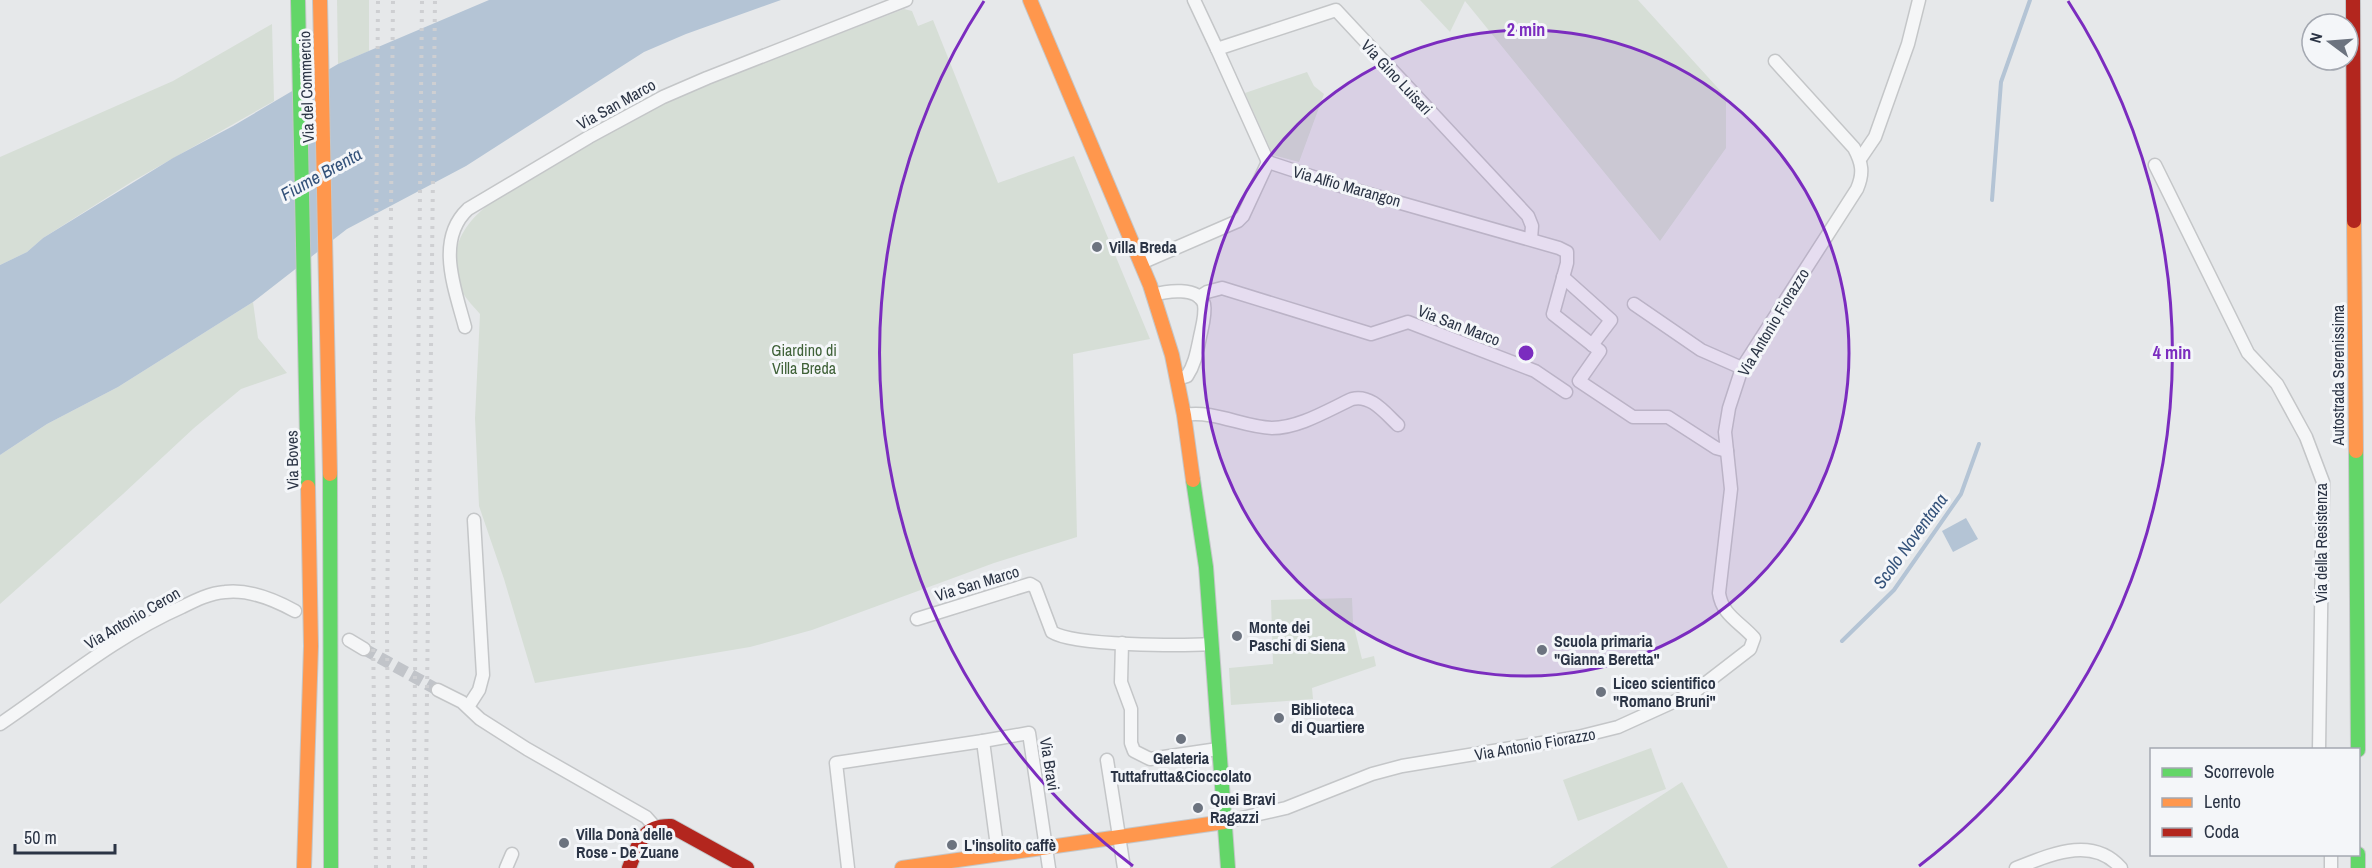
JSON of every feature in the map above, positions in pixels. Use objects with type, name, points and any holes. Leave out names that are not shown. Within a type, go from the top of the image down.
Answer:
[{"type":"main road","name":"Via del Commercio","points":[[298,0],[300,51]]},
{"type":"main road","name":"Via del Commercio","points":[[320,0],[329,358],[333,657],[331,868]]},
{"type":"main road","points":[[1030,0],[1109,193],[1141,263],[1168,339],[1184,415],[1206,567],[1228,868]]},
{"type":"main road","name":"Autostrada Serenissima","points":[[2353,0],[2358,748]]},
{"type":"main road","name":"Via Boves","points":[[300,51],[312,646],[304,868]]},
{"type":"main road","points":[[902,868],[959,864],[998,854],[1046,846],[1224,822]]},
{"type":"main road","points":[[629,868],[643,836],[654,826],[670,826],[747,868]]},
{"type":"street","name":"Via San Marco","points":[[465,327],[450,273],[450,245],[454,225],[468,209],[589,137],[663,97],[906,0]]},
{"type":"street","points":[[1141,263],[1239,221],[1268,162],[1194,0]]},
{"type":"street","name":"Via Antonio Fiorazzo","points":[[1224,822],[1286,808],[1356,780],[1402,766],[1578,737],[1618,727],[1693,693],[1750,649],[1754,638],[1726,613],[1720,603],[1719,593],[1731,489],[1725,432],[1729,408],[1742,368],[1857,189],[1861,179],[1860,159],[1875,137],[1908,44],[1919,0]]},
{"type":"street","name":"Via Gino Luisari","points":[[1217,49],[1336,10],[1528,216],[1532,226],[1531,239]]},
{"type":"street","points":[[1775,61],[1854,148],[1860,159]]},
{"type":"street","name":"Via Alfio Marangon","points":[[1268,162],[1341,186],[1531,239],[1567,252],[1567,263],[1553,314],[1592,345]]},
{"type":"street","name":"Via della Resistenza","points":[[2155,165],[2248,353],[2277,384],[2306,436],[2323,482],[2319,748]]},
{"type":"street","points":[[1563,277],[1611,320],[1592,345],[1600,351],[1579,381],[1633,417],[1668,417],[1716,448],[1727,451]]},
{"type":"street","name":"Via San Marco","points":[[1153,295],[1168,291],[1195,294],[1199,297],[1222,288],[1371,334],[1407,322],[1535,371],[1566,392]]},
{"type":"street","points":[[1177,379],[1187,376],[1196,356],[1204,312],[1204,304],[1199,297]]},
{"type":"street","points":[[1634,304],[1701,350],[1742,368]]},
{"type":"street","points":[[1184,415],[1213,415],[1264,427],[1283,427],[1352,399],[1362,398],[1369,400],[1398,425]]},
{"type":"street","points":[[468,707],[479,690],[483,675],[474,520]]},
{"type":"street","name":"Via San Marco","points":[[919,616],[1030,584],[1035,587],[1052,632],[1056,635],[1122,643],[1176,646],[1211,644]]},
{"type":"street","name":"Via Antonio Ceron","points":[[0,724],[140,629],[171,611],[212,594],[227,591],[250,594],[281,603],[295,611]]},
{"type":"street","points":[[349,640],[364,649]]},
{"type":"street","points":[[1122,643],[1121,682],[1131,709],[1131,742],[1134,751],[1150,759],[1218,749]]},
{"type":"street","points":[[438,690],[468,707],[493,729],[646,817],[654,826]]},
{"type":"street","name":"Via Bravi","points":[[983,741],[1029,733],[1049,868]]},
{"type":"street","points":[[848,868],[836,763],[983,741],[998,854]]},
{"type":"street","points":[[1107,760],[1124,868]]},
{"type":"street","points":[[2016,868],[2060,851],[2091,849],[2121,868]]},
{"type":"street","points":[[506,868],[512,854]]},
{"type":"green space","points":[[337,0],[369,0],[369,51],[338,64]]},
{"type":"green space","points":[[1420,0],[1638,0],[1726,97],[1726,148],[1660,241],[1465,1],[1450,32]]},
{"type":"green space","name":"Giardino di Villa Breda","points":[[904,9],[912,11],[918,26],[933,20],[998,183],[1074,156],[1150,339],[1073,354],[1077,537],[994,563],[812,630],[750,647],[535,683],[504,579],[479,506],[475,418],[480,314],[461,290],[457,274],[457,248],[461,237],[474,217],[503,193],[671,99]]},
{"type":"green space","points":[[272,24],[274,101],[133,181],[43,238],[27,252],[0,265],[0,157],[173,81]]},
{"type":"green space","points":[[1307,72],[1314,86],[1324,94],[1299,162],[1273,155],[1245,93]]},
{"type":"green space","points":[[253,302],[258,338],[287,373],[241,389],[194,428],[0,604],[0,455],[47,424],[118,387]]},
{"type":"green space","points":[[1352,598],[1353,623],[1362,659],[1374,656],[1376,666],[1312,688],[1313,699],[1231,705],[1229,668],[1273,664],[1271,600]]},
{"type":"green space","points":[[1651,748],[1666,789],[1578,821],[1563,780]]},
{"type":"green space","points":[[1682,782],[1728,868],[1550,868]]},
{"type":"water","name":"Fiume Brenta","points":[[489,0],[781,0],[686,34],[644,52],[466,166],[347,229],[253,302],[118,387],[47,424],[0,455],[0,265],[27,252],[43,238],[173,158],[233,126],[338,64]]},
{"type":"water","points":[[1966,518],[1978,539],[1953,552],[1942,531]]},
{"type":"waterway","name":"Scolo Noventana","points":[[1992,200],[2001,82],[2030,0]]},
{"type":"waterway","name":"Scolo Noventana","points":[[1842,641],[1894,590],[1961,494],[1979,444]]},
{"type":"tunnel","points":[[364,649],[438,690]]},
{"type":"railway","points":[[376,868],[373,632],[378,0]]},
{"type":"railway","points":[[389,868],[387,631],[393,0]]},
{"type":"railway","points":[[413,868],[422,0]]},
{"type":"railway","points":[[425,868],[435,0]]},
{"type":"traffic: fast","points":[[298,0],[308,487]]},
{"type":"traffic: fast","points":[[2356,451],[2358,748]]},
{"type":"traffic: fast","points":[[330,474],[331,868]]},
{"type":"traffic: fast","points":[[1193,480],[1206,567],[1228,868]]},
{"type":"traffic: fast","points":[[2358,856],[2358,868]]},
{"type":"traffic: slow","points":[[320,0],[330,474]]},
{"type":"traffic: slow","points":[[1030,0],[1150,285],[1172,355],[1184,415],[1193,480]]},
{"type":"traffic: slow","points":[[2354,221],[2356,451]]},
{"type":"traffic: slow","points":[[304,868],[311,646],[308,487]]},
{"type":"traffic: slow","points":[[902,868],[1224,822]]},
{"type":"traffic: jam","points":[[2353,0],[2354,221]]},
{"type":"traffic: jam","points":[[629,868],[642,838],[653,829],[671,826],[747,868]]},
{"type":"place","name":"Villa Breda","points":[[1097,247]]},
{"type":"place","name":"Monte dei Paschi di Siena","points":[[1237,636]]},
{"type":"place","name":"Scuola primaria \"Gianna Beretta\"","points":[[1542,650]]},
{"type":"place","name":"Liceo scientifico \"Romano Bruni\"","points":[[1601,692]]},
{"type":"place","name":"Biblioteca di Quartiere","points":[[1279,718]]},
{"type":"place","name":"Gelateria Tuttafrutta&Cioccolato","points":[[1181,739]]},
{"type":"place","name":"Quei Bravi Ragazzi","points":[[1198,808]]},
{"type":"place","name":"Villa Donà delle Rose - De Zuane","points":[[564,843]]},
{"type":"place","name":"L'insolito caffè","points":[[952,845]]}]
